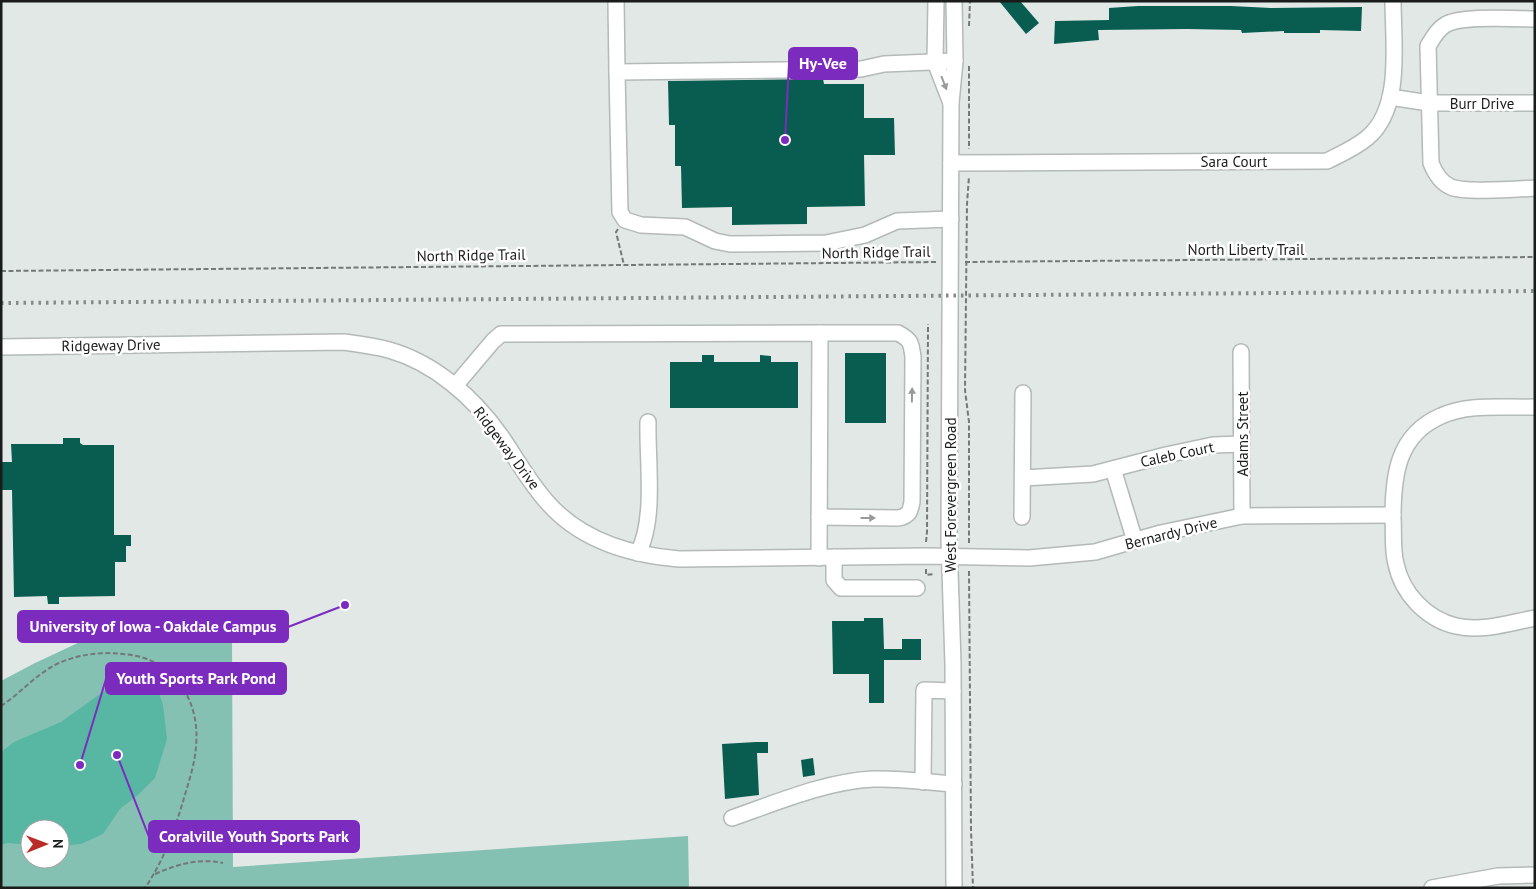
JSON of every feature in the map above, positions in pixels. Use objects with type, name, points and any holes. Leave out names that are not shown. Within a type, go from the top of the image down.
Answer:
[{"type":"street","points":[[616,1],[619,204],[620,212],[625,220],[641,225],[685,226],[715,241],[730,244],[826,243],[865,235],[897,221],[951,219]]},
{"type":"street","name":"West Forevergreen Road","points":[[936,1],[935,62],[951,103]]},
{"type":"street","name":"West Forevergreen Road","points":[[954,1],[962,61],[951,103],[949,556],[953,691],[954,888]]},
{"type":"street","name":"Sara Court","points":[[951,163],[1327,161],[1351,150],[1369,137],[1384,119],[1393,77],[1392,1]]},
{"type":"street","name":"Burr Drive","points":[[1535,19],[1460,20],[1446,24],[1438,31],[1428,46],[1431,163],[1436,176],[1451,187],[1465,189],[1535,188]]},
{"type":"street","points":[[616,72],[861,69],[884,64],[962,61]]},
{"type":"street","name":"Burr Drive","points":[[1390,97],[1429,103],[1535,103]]},
{"type":"street","points":[[820,333],[819,517],[827,558],[834,580],[841,588],[917,588]]},
{"type":"street","points":[[455,386],[492,341],[501,334],[898,333],[907,338],[911,343],[913,356],[912,502],[910,512],[907,516],[898,518],[819,517]]},
{"type":"street","name":"Ridgeway Drive","points":[[1,347],[344,342],[368,345],[390,350],[428,368],[455,386],[482,412],[547,502],[578,528],[601,541],[651,557],[679,559],[949,556]]},
{"type":"street","name":"Adams Street","points":[[1241,352],[1242,516]]},
{"type":"street","points":[[1022,517],[1023,393]]},
{"type":"street","points":[[1535,407],[1456,410],[1428,423],[1415,434],[1399,460],[1394,476],[1393,515],[1394,554],[1401,581],[1415,601],[1428,613],[1456,626],[1472,628],[1488,628],[1535,618]]},
{"type":"street","points":[[638,553],[649,521],[648,422]]},
{"type":"street","name":"Caleb Court","points":[[1022,478],[1093,474],[1213,445],[1242,444]]},
{"type":"street","points":[[1113,469],[1135,541]]},
{"type":"street","name":"Bernardy Drive","points":[[949,556],[1038,558],[1095,552],[1160,533],[1242,516],[1393,515]]},
{"type":"street","points":[[923,782],[924,690],[953,691]]},
{"type":"street","points":[[732,818],[804,793],[849,782],[872,779],[954,784]]},
{"type":"street","points":[[1432,888],[1498,876],[1535,875]]},
{"type":"path","points":[[969,31],[970,1]]},
{"type":"path","points":[[962,61],[969,148]]},
{"type":"path","points":[[969,178],[967,204],[965,390],[970,422],[969,545]]},
{"type":"path","points":[[624,265],[616,232],[625,220]]},
{"type":"path","name":"North Liberty Trail","points":[[958,262],[1535,258]]},
{"type":"path","name":"North Ridge Trail","points":[[1,271],[940,262]]},
{"type":"path","points":[[925,545],[927,532],[928,324]]},
{"type":"path","points":[[969,568],[973,888]]},
{"type":"path","points":[[926,569],[926,575],[934,574]]},
{"type":"path","points":[[1,706],[39,676],[59,664],[94,654],[124,653],[142,657],[166,669],[181,683],[191,703],[195,719],[196,746],[194,758],[177,824],[155,874],[145,888]]},
{"type":"path","points":[[155,874],[173,866],[195,861],[223,863]]},
{"type":"shaded area","points":[[232,633],[233,867],[688,836],[689,888],[1,888],[1,681],[80,642]]},
{"type":"shaded area","points":[[115,676],[146,678],[157,687],[163,705],[167,739],[155,778],[120,809],[103,834],[81,844],[70,845],[70,819],[20,819],[20,844],[8,843],[1,845],[1,752],[14,742],[61,722],[107,689]]},
{"type":"building","points":[[999,1],[1020,1],[1039,23],[1026,34]]},
{"type":"building","points":[[1138,6],[1362,7],[1361,31],[1320,30],[1320,33],[1284,33],[1284,31],[1242,33],[1241,30],[1098,30],[1099,40],[1054,44],[1055,21],[1109,20],[1109,8]]},
{"type":"building","points":[[823,79],[824,84],[864,84],[864,118],[894,118],[895,155],[864,155],[865,206],[807,207],[807,224],[732,225],[732,207],[682,208],[681,166],[675,166],[675,125],[669,125],[668,81]]},
{"type":"building","points":[[845,353],[886,353],[886,423],[845,423]]},
{"type":"building","points":[[702,355],[714,355],[714,362],[760,362],[760,355],[771,356],[771,362],[798,362],[798,408],[670,408],[670,362],[702,362]]},
{"type":"building","points":[[63,438],[80,438],[80,443],[83,445],[114,445],[114,535],[131,535],[131,546],[126,546],[126,562],[115,562],[115,596],[59,597],[59,604],[48,604],[47,596],[14,597],[12,490],[1,490],[2,462],[12,462],[11,444],[63,444]]},
{"type":"building","points":[[864,618],[883,618],[884,649],[902,649],[902,639],[921,639],[921,660],[884,660],[884,703],[869,703],[869,674],[833,674],[832,621],[864,621]]},
{"type":"building","points":[[768,742],[768,753],[757,753],[759,795],[725,799],[722,744]]},
{"type":"building","points":[[813,758],[815,775],[803,777],[801,760]]},
{"type":"railway","points":[[1,303],[1535,291]]},
{"type":"place","name":"Hy-Vee","points":[[785,140]]},
{"type":"place","name":"University of Iowa - Oakdale Campus","points":[[345,605]]},
{"type":"place","name":"Coralville Youth Sports Park","points":[[117,755]]},
{"type":"place","name":"Youth Sports Park Pond","points":[[80,765]]}]
